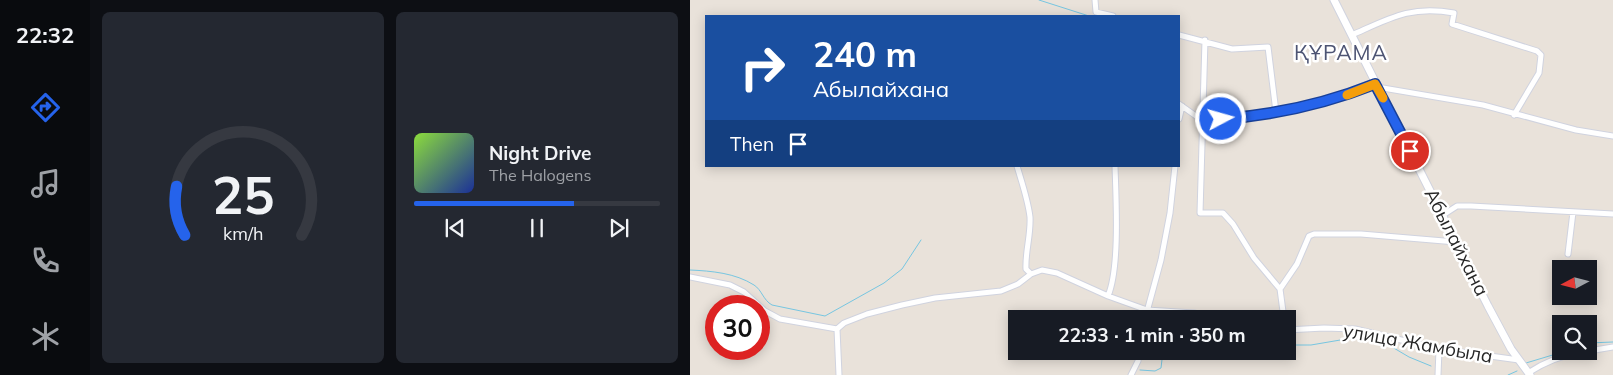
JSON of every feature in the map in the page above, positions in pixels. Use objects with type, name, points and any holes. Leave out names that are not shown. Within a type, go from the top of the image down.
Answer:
[{"type":"main road","name":"Абылайхана","points":[[1334,0],[1488,306],[1529,374]]},
{"type":"street","points":[[1095,0],[1096,12],[1109,15]]},
{"type":"street","points":[[1352,35],[1394,16],[1413,11],[1433,9],[1454,13],[1452,24],[1537,51],[1541,54],[1539,73],[1514,115]]},
{"type":"street","points":[[1180,35],[1205,40],[1232,49],[1268,48],[1276,112]]},
{"type":"street","points":[[1205,40],[1200,213],[1223,213],[1233,224],[1254,258],[1280,289],[1283,310]]},
{"type":"street","points":[[1180,105],[1203,120],[1276,112],[1334,100],[1376,86],[1483,105],[1514,115],[1613,136]]},
{"type":"street","points":[[1017,167],[1030,217],[1030,241],[1026,269],[1031,274]]},
{"type":"street","points":[[1108,296],[1113,285],[1115,167]]},
{"type":"street","points":[[837,329],[844,323],[867,314],[902,305],[935,298],[1001,291],[1018,284],[1031,274],[1042,270],[1057,273],[1108,296],[1147,310],[1163,251],[1170,213],[1175,167]]},
{"type":"street","points":[[1443,215],[1458,206],[1613,214]]},
{"type":"street","points":[[1568,254],[1573,212]]},
{"type":"street","points":[[1280,289],[1297,264],[1309,236],[1314,234],[1361,234],[1457,242]]},
{"type":"street","points":[[690,277],[730,285],[744,292],[765,311],[780,319],[837,329]]},
{"type":"street","points":[[837,329],[839,375]]},
{"type":"street","name":"улица Жамбыла","points":[[1296,329],[1355,329],[1439,349],[1519,360]]},
{"type":"street","points":[[1597,349],[1613,347]]},
{"type":"street","points":[[1438,375],[1439,349]]},
{"type":"street","points":[[1529,374],[1542,363],[1552,359]]},
{"type":"street","points":[[1131,375],[1138,360]]},
{"type":"waterway","points":[[1039,0],[1086,15]]},
{"type":"waterway","points":[[690,270],[731,275],[757,287],[772,305],[825,316],[884,283],[902,269],[921,240]]},
{"type":"waterway","points":[[1296,345],[1311,345],[1352,338],[1368,340],[1387,344],[1409,357],[1431,366]]},
{"type":"waterway","points":[[1597,343],[1613,342]]},
{"type":"waterway","points":[[1526,363],[1552,355]]},
{"type":"waterway","points":[[1140,370],[1155,371],[1161,368],[1162,360]]},
{"type":"waterway","points":[[1508,375],[1517,371]]},
{"type":"slow traffic","points":[[1347,95],[1375,84],[1383,98]]},
{"type":"district","name":"ҚҰРАМА","points":[[1341,53]]},
{"type":"route","points":[[1221,119],[1276,112],[1334,100],[1375,84],[1410,151]]}]
